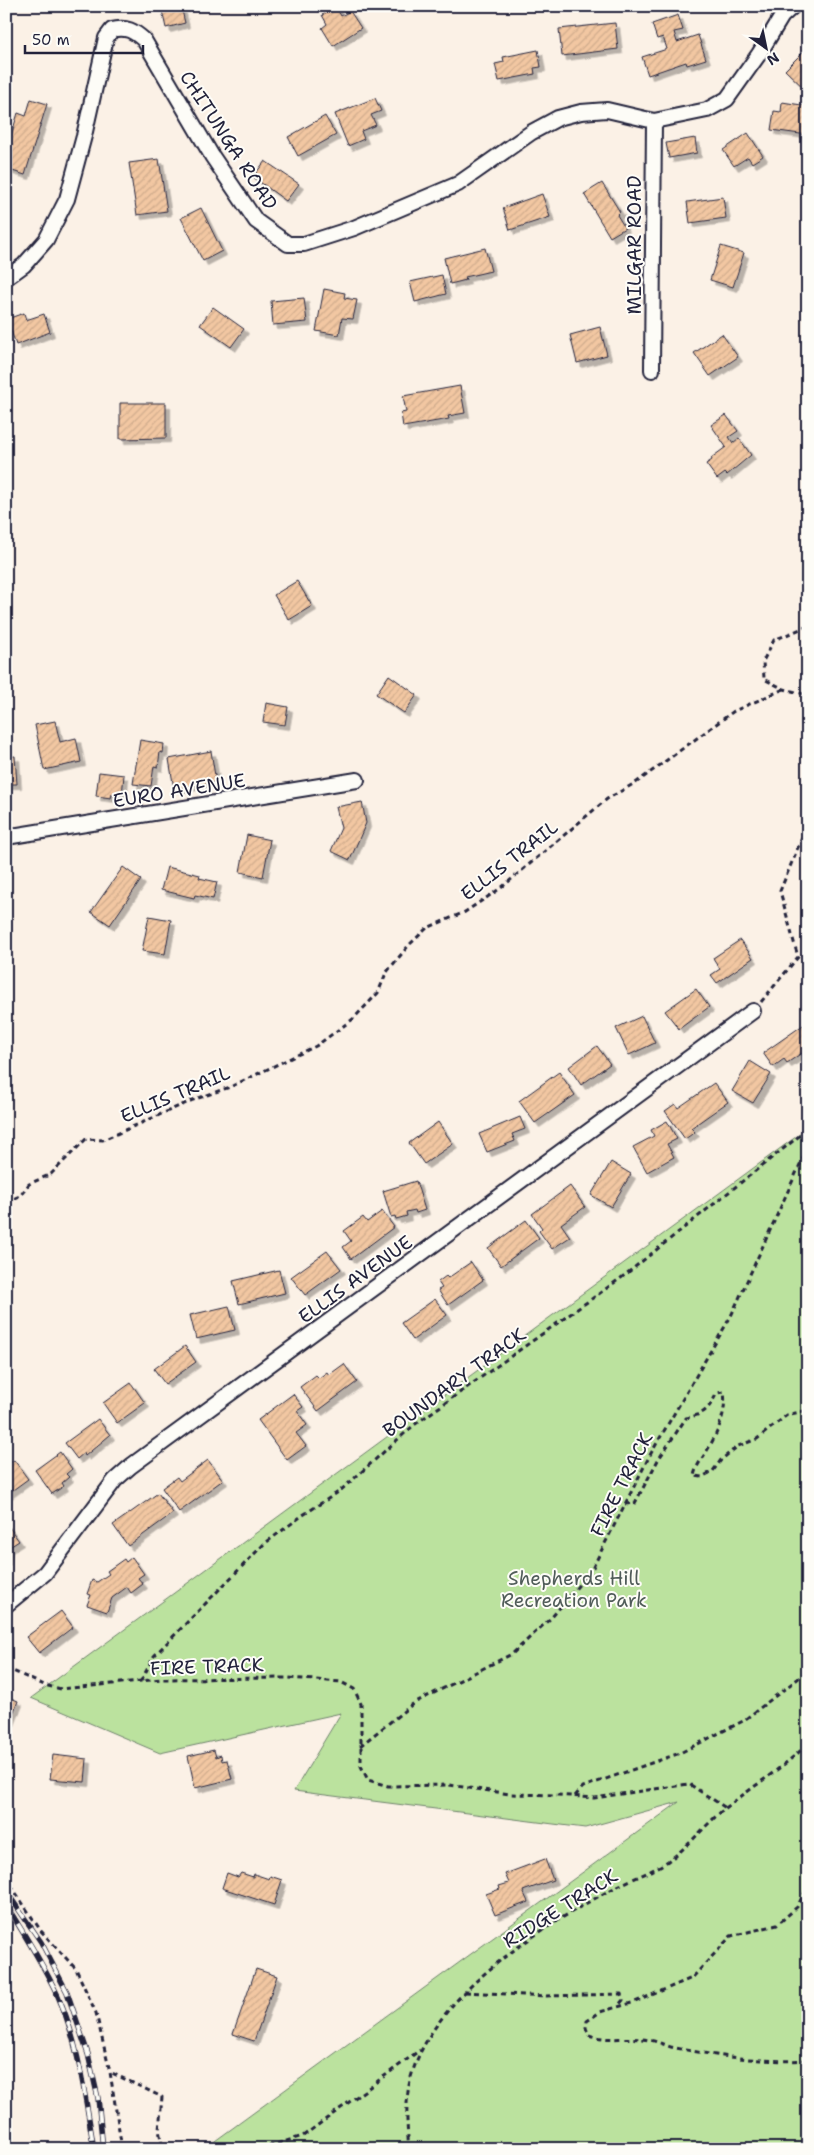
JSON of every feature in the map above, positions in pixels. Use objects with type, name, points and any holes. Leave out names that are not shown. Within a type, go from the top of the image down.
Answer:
[{"type":"street","name":"CHITUNGA ROAD","points":[[6,278],[24,266],[46,240],[67,198],[84,136],[106,38],[112,30],[120,28],[135,32],[144,40],[186,114],[256,221],[288,244],[304,244],[323,240],[458,184],[532,132],[558,118],[581,112],[607,110],[654,121],[707,110],[727,99],[759,54],[782,16],[793,6]]},
{"type":"street","name":"MILGAR ROAD","points":[[652,370],[654,121]]},
{"type":"street","name":"EURO AVENUE","points":[[6,837],[357,780]]},
{"type":"street","name":"ELLIS AVENUE","points":[[6,1605],[45,1573],[115,1480],[131,1466],[753,1011]]},
{"type":"path","points":[[808,626],[774,640],[763,660],[764,679],[784,689],[808,695]]},
{"type":"path","name":"ELLIS TRAIL","points":[[6,1202],[20,1196],[29,1184],[51,1174],[86,1139],[103,1140],[193,1100],[230,1087],[316,1046],[360,1012],[378,993],[386,973],[409,944],[427,928],[465,912],[501,888],[607,799],[638,782],[734,711],[784,689]]},
{"type":"path","points":[[753,1011],[798,957],[780,891],[804,833],[808,830]]},
{"type":"path","name":"BOUNDARY TRACK","points":[[141,1681],[154,1656],[264,1544],[340,1491],[414,1425],[621,1278],[808,1129]]},
{"type":"path","name":"FIRE TRACK","points":[[360,1746],[414,1703],[512,1654],[552,1617],[592,1570],[650,1455],[731,1316],[808,1147]]},
{"type":"path","points":[[625,1504],[635,1502],[658,1460],[686,1418],[702,1415],[710,1406],[717,1393],[724,1392],[724,1413],[709,1448],[695,1468],[694,1476],[702,1478],[713,1471],[721,1460],[738,1446],[757,1439],[787,1415],[808,1410]]},
{"type":"path","name":"FIRE TRACK","points":[[6,1668],[44,1686],[61,1689],[171,1679],[289,1678],[340,1682],[354,1690],[361,1704],[360,1766],[368,1780],[388,1786],[449,1785],[510,1794],[594,1798],[690,1784],[726,1808]]},
{"type":"path","points":[[575,1796],[583,1787],[680,1753],[743,1722],[770,1698],[808,1670]]},
{"type":"path","name":"RIDGE TRACK","points":[[409,2149],[410,2082],[421,2049],[432,2029],[464,1992],[530,1939],[613,1889],[668,1861],[726,1808],[791,1760],[808,1744]]},
{"type":"path","points":[[808,1855],[805,1864],[807,1888],[797,1907],[777,1925],[731,1936],[692,1978],[635,2002],[600,2012],[588,2021],[586,2028],[589,2035],[598,2038],[629,2037],[651,2040],[668,2046],[726,2057],[754,2060],[808,2060]]},
{"type":"path","points":[[6,1878],[41,1931],[76,1969],[96,2013],[110,2072],[122,2149]]},
{"type":"path","points":[[464,1992],[546,1996],[621,1994],[623,2000],[617,2007]]},
{"type":"path","points":[[260,2149],[303,2136],[421,2049]]},
{"type":"path","points":[[110,2072],[162,2097],[159,2130],[164,2149]]},
{"type":"green space","name":"Shepherds Hill Recreation Park","points":[[808,1128],[808,2149],[204,2149],[679,1802],[585,1828],[294,1791],[341,1713],[160,1753],[31,1698]]},
{"type":"building","points":[[161,6],[181,6],[185,23],[166,28]]},
{"type":"building","points":[[336,7],[341,16],[350,11],[361,28],[333,46],[322,28],[327,24],[322,15]]},
{"type":"building","points":[[678,15],[683,30],[674,32],[677,42],[698,35],[706,59],[687,65],[686,62],[648,75],[642,57],[667,49],[663,37],[657,39],[652,24]]},
{"type":"building","points":[[615,23],[618,49],[562,56],[559,29]]},
{"type":"building","points":[[538,50],[541,67],[534,68],[535,74],[499,81],[495,64],[504,62],[503,57]]},
{"type":"building","points":[[804,51],[808,55],[808,92],[785,70]]},
{"type":"building","points":[[375,98],[381,111],[371,115],[376,125],[361,131],[364,139],[348,146],[335,114]]},
{"type":"building","points":[[31,99],[47,104],[25,175],[6,169],[6,152],[18,113],[26,116]]},
{"type":"building","points":[[782,102],[808,106],[808,135],[771,130],[774,111],[781,112]]},
{"type":"building","points":[[325,116],[336,135],[298,156],[288,137]]},
{"type":"building","points":[[748,133],[763,156],[752,163],[748,157],[734,166],[723,150]]},
{"type":"building","points":[[695,138],[697,153],[669,158],[666,143]]},
{"type":"building","points":[[159,159],[167,211],[137,215],[129,163]]},
{"type":"building","points":[[265,161],[299,184],[286,201],[253,177]]},
{"type":"building","points":[[602,183],[620,212],[617,215],[625,228],[610,237],[584,194]]},
{"type":"building","points":[[542,194],[550,217],[510,230],[503,208]]},
{"type":"building","points":[[723,197],[726,218],[690,223],[687,202]]},
{"type":"building","points":[[201,208],[222,251],[203,261],[181,218]]},
{"type":"building","points":[[721,246],[744,253],[733,287],[710,280]]},
{"type":"building","points":[[485,248],[491,271],[465,277],[466,280],[450,284],[444,258]]},
{"type":"building","points":[[442,275],[446,294],[415,302],[410,282]]},
{"type":"building","points":[[324,289],[345,293],[344,298],[357,300],[353,319],[342,318],[339,335],[316,331]]},
{"type":"building","points":[[304,298],[307,322],[273,325],[271,301]]},
{"type":"building","points":[[213,307],[244,329],[231,347],[200,325]]},
{"type":"building","points":[[24,313],[26,320],[44,314],[50,332],[16,345],[7,319]]},
{"type":"building","points":[[600,327],[607,355],[577,363],[570,335]]},
{"type":"building","points":[[722,334],[738,357],[710,376],[694,353]]},
{"type":"building","points":[[460,386],[465,413],[448,416],[449,419],[403,427],[401,413],[406,412],[403,396]]},
{"type":"building","points":[[120,403],[166,403],[166,438],[120,439]]},
{"type":"building","points":[[726,415],[738,431],[729,437],[733,443],[739,438],[751,455],[727,475],[725,473],[717,479],[706,464],[726,447],[711,425]]},
{"type":"building","points":[[297,581],[312,606],[289,620],[274,595]]},
{"type":"building","points":[[389,675],[417,695],[404,713],[376,694]]},
{"type":"building","points":[[266,703],[288,707],[285,725],[263,722]]},
{"type":"building","points":[[55,721],[60,742],[76,738],[81,762],[44,770],[35,725]]},
{"type":"building","points":[[140,740],[164,744],[163,753],[160,752],[158,767],[154,766],[151,786],[133,784]]},
{"type":"building","points":[[211,751],[216,782],[174,789],[169,759]]},
{"type":"building","points":[[15,756],[17,784],[6,784],[6,757]]},
{"type":"building","points":[[99,772],[124,775],[122,795],[112,794],[111,798],[96,796]]},
{"type":"building","points":[[362,802],[366,823],[350,860],[331,851],[341,828],[336,807]]},
{"type":"building","points":[[247,835],[270,840],[263,877],[240,872]]},
{"type":"building","points":[[123,867],[141,880],[110,925],[91,912]]},
{"type":"building","points":[[167,867],[200,875],[199,878],[217,882],[213,899],[195,895],[194,898],[161,890]]},
{"type":"building","points":[[149,916],[171,920],[165,954],[142,951]]},
{"type":"building","points":[[740,940],[753,958],[717,983],[711,975],[720,969],[713,958]]},
{"type":"building","points":[[696,989],[709,1007],[679,1029],[665,1011]]},
{"type":"building","points":[[642,1016],[655,1043],[629,1055],[616,1028]]},
{"type":"building","points":[[806,1023],[808,1049],[787,1063],[784,1059],[773,1067],[763,1053]]},
{"type":"building","points":[[597,1046],[610,1064],[581,1085],[569,1067]]},
{"type":"building","points":[[750,1061],[771,1074],[753,1103],[732,1091]]},
{"type":"building","points":[[559,1072],[575,1095],[535,1123],[519,1101]]},
{"type":"building","points":[[714,1083],[728,1102],[691,1128],[695,1132],[685,1139],[665,1111],[675,1104],[678,1108]]},
{"type":"building","points":[[520,1117],[525,1129],[512,1134],[515,1141],[487,1152],[479,1134]]},
{"type":"building","points":[[667,1121],[677,1139],[667,1144],[674,1157],[647,1172],[633,1147],[654,1136],[651,1130]]},
{"type":"building","points":[[438,1122],[453,1144],[424,1164],[409,1143]]},
{"type":"building","points":[[611,1162],[631,1174],[611,1207],[591,1195]]},
{"type":"building","points":[[416,1181],[425,1210],[416,1213],[415,1210],[406,1212],[407,1216],[396,1219],[395,1216],[391,1217],[383,1191]]},
{"type":"building","points":[[570,1186],[585,1207],[561,1224],[570,1237],[552,1249],[539,1231],[542,1228],[532,1214]]},
{"type":"building","points":[[382,1211],[394,1227],[351,1259],[343,1247],[351,1241],[344,1231],[363,1217],[367,1222]]},
{"type":"building","points":[[526,1220],[539,1238],[501,1266],[488,1248]]},
{"type":"building","points":[[327,1251],[341,1269],[305,1295],[291,1277]]},
{"type":"building","points":[[471,1262],[483,1280],[448,1305],[438,1290],[442,1288],[438,1282],[446,1276],[448,1278]]},
{"type":"building","points":[[279,1270],[285,1293],[239,1304],[233,1281]]},
{"type":"building","points":[[435,1299],[447,1315],[413,1340],[401,1323]]},
{"type":"building","points":[[229,1306],[235,1330],[196,1339],[190,1315]]},
{"type":"building","points":[[185,1346],[196,1362],[165,1384],[154,1369]]},
{"type":"building","points":[[344,1364],[357,1382],[318,1411],[300,1387],[316,1375],[319,1378],[327,1372],[329,1375]]},
{"type":"building","points":[[131,1383],[145,1403],[117,1423],[103,1403]]},
{"type":"building","points":[[293,1394],[303,1407],[297,1411],[307,1425],[296,1433],[306,1446],[287,1460],[258,1420]]},
{"type":"building","points":[[98,1419],[110,1435],[85,1456],[84,1453],[77,1459],[65,1443]]},
{"type":"building","points":[[60,1452],[72,1469],[66,1474],[69,1477],[62,1483],[64,1486],[52,1494],[35,1470]]},
{"type":"building","points":[[14,1460],[28,1479],[6,1495],[6,1466]]},
{"type":"building","points":[[208,1460],[223,1480],[179,1512],[162,1488],[177,1477],[180,1481]]},
{"type":"building","points":[[158,1493],[173,1513],[128,1546],[113,1525]]},
{"type":"building","points":[[6,1523],[19,1541],[8,1548],[6,1561]]},
{"type":"building","points":[[132,1557],[144,1574],[138,1578],[143,1584],[131,1593],[127,1587],[112,1598],[107,1612],[87,1605],[91,1595],[87,1594],[92,1580],[97,1582],[109,1574],[107,1571],[124,1559],[126,1562]]},
{"type":"building","points":[[61,1611],[73,1627],[39,1653],[26,1637]]},
{"type":"building","points":[[6,1696],[18,1701],[6,1731]]},
{"type":"building","points":[[214,1750],[216,1757],[221,1755],[222,1761],[227,1760],[232,1779],[195,1788],[188,1756]]},
{"type":"building","points":[[53,1755],[87,1759],[85,1782],[50,1779]]},
{"type":"building","points":[[545,1859],[553,1880],[523,1891],[528,1902],[495,1915],[486,1894],[500,1889],[499,1886],[509,1883],[505,1874]]},
{"type":"building","points":[[227,1873],[238,1877],[241,1873],[253,1877],[254,1874],[269,1879],[270,1876],[282,1880],[274,1905],[222,1888]]},
{"type":"building","points":[[256,1969],[277,1976],[254,2041],[233,2034]]},
{"type":"railway","points":[[6,1891],[41,1942],[67,1992],[88,2054],[98,2098],[103,2149]]},
{"type":"railway","points":[[6,1905],[46,1972],[65,2014],[76,2052],[94,2149]]}]
